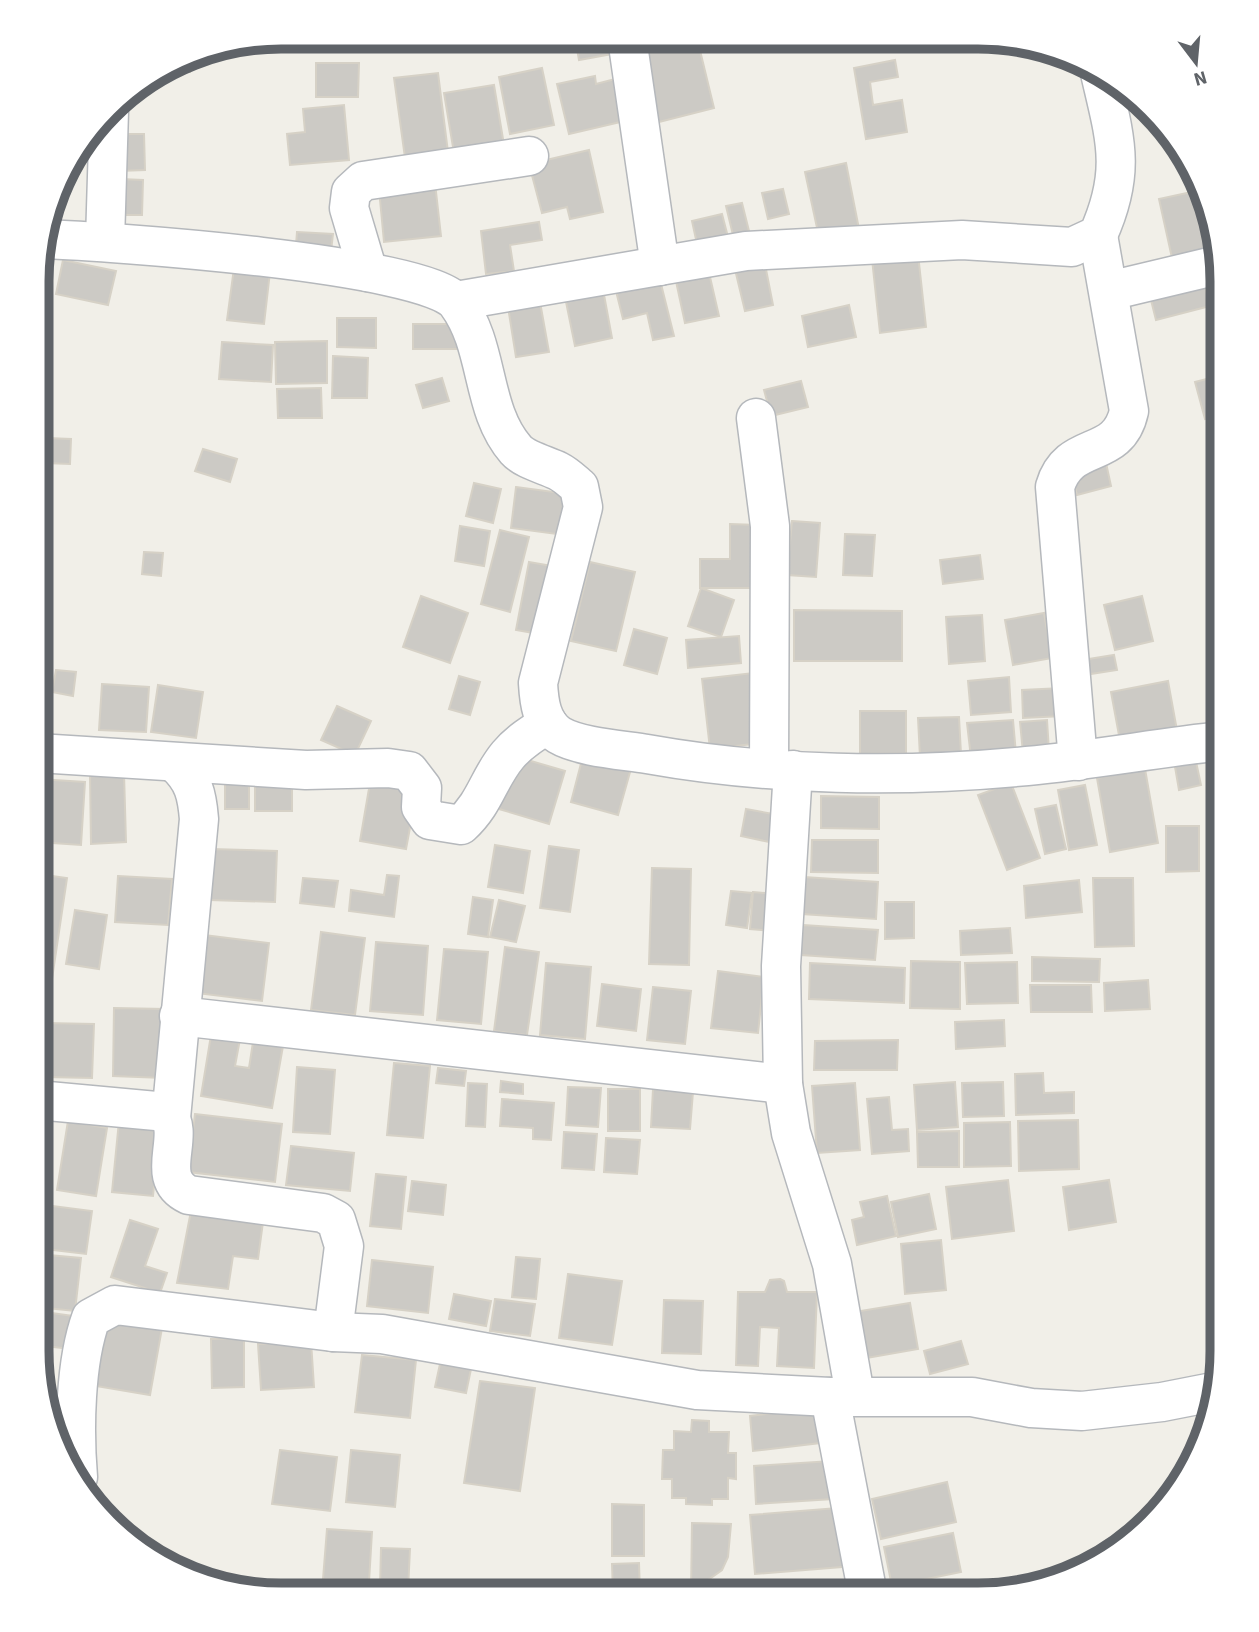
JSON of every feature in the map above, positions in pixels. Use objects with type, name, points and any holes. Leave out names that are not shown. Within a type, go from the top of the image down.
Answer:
[{"type":"street","points":[[629,49],[660,266]]},
{"type":"street","points":[[1079,761],[1055,487],[1060,469],[1110,442],[1124,430],[1129,411],[1098,235],[1113,203],[1118,168],[1102,85]]},
{"type":"street","points":[[105,241],[109,126]]},
{"type":"street","points":[[368,272],[349,208],[351,192],[363,181],[529,156]]},
{"type":"street","points":[[456,302],[746,251],[962,240],[1072,247],[1098,235]]},
{"type":"street","points":[[53,239],[105,241],[368,272],[429,286],[456,302],[477,340],[498,423],[517,452],[562,473],[579,487],[583,507],[538,683],[540,705],[548,724],[559,735],[589,744],[678,760],[781,769],[921,772],[1079,761],[1210,743]]},
{"type":"street","points":[[1109,290],[1209,267]]},
{"type":"street","points":[[756,418],[771,540],[781,769],[783,1084],[791,1133],[832,1264],[842,1396],[866,1583]]},
{"type":"street","points":[[49,754],[306,770],[388,768],[409,771],[422,788],[422,807],[430,820],[461,825],[485,799],[506,757],[523,740],[548,724]]},
{"type":"street","points":[[175,763],[188,775],[197,794],[199,820],[179,1016],[171,1118],[170,1175],[179,1191],[189,1195],[323,1213],[336,1220],[344,1246],[333,1332]]},
{"type":"street","points":[[179,1016],[783,1084]]},
{"type":"street","points":[[49,1101],[161,1109],[171,1118]]},
{"type":"street","points":[[72,1451],[65,1418],[84,1337],[91,1318],[115,1306],[333,1332],[382,1334],[697,1390],[842,1396],[972,1397],[1031,1408],[1082,1411],[1162,1402],[1206,1393]]},
{"type":"building","points":[[577,49],[617,49],[618,53],[579,60]]},
{"type":"building","points":[[638,49],[700,49],[714,108],[655,123]]},
{"type":"building","points":[[895,60],[898,77],[870,82],[873,105],[902,100],[907,132],[866,139],[854,68]]},
{"type":"building","points":[[316,63],[359,63],[358,97],[316,97]]},
{"type":"building","points":[[542,68],[554,125],[510,134],[499,77]]},
{"type":"building","points":[[438,73],[449,160],[406,165],[394,78]]},
{"type":"building","points":[[595,76],[596,84],[619,78],[629,120],[569,134],[557,84]]},
{"type":"building","points":[[494,85],[504,145],[454,153],[444,93]]},
{"type":"building","points":[[344,105],[349,160],[290,165],[287,134],[305,132],[303,109]]},
{"type":"building","points":[[119,134],[144,134],[145,170],[119,171]]},
{"type":"building","points":[[589,150],[603,212],[570,219],[567,207],[542,213],[529,164]]},
{"type":"building","points":[[846,163],[859,229],[819,237],[805,172]]},
{"type":"building","points":[[120,179],[143,180],[142,215],[119,215]]},
{"type":"building","points":[[435,183],[441,236],[384,242],[379,189]]},
{"type":"building","points":[[783,189],[789,214],[768,219],[762,193]]},
{"type":"building","points":[[1192,192],[1202,221],[1209,260],[1174,267],[1159,199]]},
{"type":"building","points":[[742,203],[749,231],[733,235],[726,206]]},
{"type":"building","points":[[722,214],[728,237],[697,244],[692,221]]},
{"type":"building","points":[[539,222],[542,240],[510,245],[514,271],[486,274],[481,231]]},
{"type":"building","points":[[297,232],[333,234],[330,260],[295,258]]},
{"type":"building","points":[[763,254],[773,305],[745,311],[733,261]]},
{"type":"building","points":[[918,254],[926,327],[880,333],[872,259]]},
{"type":"building","points":[[63,260],[116,271],[108,305],[56,294]]},
{"type":"building","points":[[50,264],[53,264],[49,296]]},
{"type":"building","points":[[707,264],[719,316],[685,323],[674,272]]},
{"type":"building","points":[[234,268],[270,272],[264,324],[227,320]]},
{"type":"building","points":[[658,272],[674,336],[653,340],[647,313],[623,319],[614,283]]},
{"type":"building","points":[[1203,278],[1210,306],[1156,320],[1149,292]]},
{"type":"building","points":[[602,284],[612,338],[575,346],[564,292]]},
{"type":"building","points":[[540,302],[549,352],[516,357],[508,307]]},
{"type":"building","points":[[849,305],[856,337],[808,347],[802,316]]},
{"type":"building","points":[[337,318],[376,318],[376,348],[337,347]]},
{"type":"building","points":[[413,324],[461,324],[461,349],[413,349]]},
{"type":"building","points":[[327,341],[327,383],[276,384],[275,342]]},
{"type":"building","points":[[222,342],[273,345],[271,382],[219,379]]},
{"type":"building","points":[[333,356],[368,358],[367,398],[332,398]]},
{"type":"building","points":[[442,378],[449,401],[423,408],[416,385]]},
{"type":"building","points":[[1210,378],[1210,418],[1205,419],[1195,382]]},
{"type":"building","points":[[801,381],[808,407],[771,416],[764,390]]},
{"type":"building","points":[[321,388],[322,418],[278,418],[277,389]]},
{"type":"building","points":[[49,438],[71,439],[70,464],[49,463]]},
{"type":"building","points":[[203,449],[237,459],[230,482],[195,471]]},
{"type":"building","points":[[1106,463],[1111,486],[1077,495],[1071,472]]},
{"type":"building","points":[[474,483],[501,489],[493,523],[466,516]]},
{"type":"building","points":[[516,487],[569,494],[564,535],[511,528]]},
{"type":"building","points":[[792,521],[820,523],[816,577],[787,575]]},
{"type":"building","points":[[730,524],[758,525],[757,588],[700,588],[700,559],[730,559]]},
{"type":"building","points":[[460,526],[490,531],[484,566],[455,561]]},
{"type":"building","points":[[500,530],[529,537],[510,612],[481,604]]},
{"type":"building","points":[[845,534],[875,535],[872,576],[843,575]]},
{"type":"building","points":[[144,552],[163,553],[161,576],[142,574]]},
{"type":"building","points":[[980,555],[983,579],[943,584],[940,560]]},
{"type":"building","points":[[529,562],[558,567],[545,635],[516,630]]},
{"type":"building","points":[[590,562],[635,572],[616,651],[571,641]]},
{"type":"building","points":[[701,588],[734,600],[721,637],[688,626]]},
{"type":"building","points":[[421,596],[468,613],[450,663],[403,647]]},
{"type":"building","points":[[1142,596],[1153,641],[1115,650],[1104,605]]},
{"type":"building","points":[[794,610],[902,611],[902,661],[794,661]]},
{"type":"building","points":[[1044,613],[1052,658],[1013,665],[1005,620]]},
{"type":"building","points":[[982,615],[985,661],[949,664],[946,617]]},
{"type":"building","points":[[634,629],[667,638],[657,674],[624,665]]},
{"type":"building","points":[[739,636],[741,663],[688,668],[686,640]]},
{"type":"building","points":[[1114,655],[1117,670],[1084,675],[1082,660]]},
{"type":"building","points":[[56,670],[76,672],[73,696],[52,692]]},
{"type":"building","points":[[753,673],[761,743],[710,749],[702,679]]},
{"type":"building","points":[[459,676],[480,682],[470,715],[449,709]]},
{"type":"building","points":[[1009,677],[1011,712],[971,715],[968,681]]},
{"type":"building","points":[[1168,681],[1178,736],[1121,746],[1111,692]]},
{"type":"building","points":[[102,684],[149,687],[146,732],[99,730]]},
{"type":"building","points":[[158,685],[203,692],[196,738],[151,732]]},
{"type":"building","points":[[1062,688],[1063,716],[1023,718],[1022,690]]},
{"type":"building","points":[[337,706],[371,721],[355,755],[321,740]]},
{"type":"building","points":[[860,711],[906,711],[906,753],[860,754]]},
{"type":"building","points":[[959,717],[961,754],[920,757],[918,718]]},
{"type":"building","points":[[1013,720],[1016,754],[971,758],[967,723]]},
{"type":"building","points":[[1047,720],[1049,751],[1023,753],[1020,722]]},
{"type":"building","points":[[584,752],[632,765],[618,815],[571,802]]},
{"type":"building","points":[[514,756],[565,771],[549,824],[499,809]]},
{"type":"building","points":[[1195,757],[1201,785],[1179,790],[1174,761]]},
{"type":"building","points":[[225,769],[249,769],[249,809],[225,809]]},
{"type":"building","points":[[255,769],[292,769],[292,811],[255,811]]},
{"type":"building","points":[[1145,769],[1158,843],[1110,852],[1097,778]]},
{"type":"building","points":[[124,773],[126,842],[91,844],[90,774]]},
{"type":"building","points":[[371,777],[418,785],[406,849],[360,841]]},
{"type":"building","points":[[49,780],[85,782],[81,845],[49,843]]},
{"type":"building","points":[[1011,783],[1040,858],[1007,870],[978,795]]},
{"type":"building","points":[[1085,785],[1097,845],[1069,850],[1058,790]]},
{"type":"building","points":[[821,796],[879,797],[879,829],[821,828]]},
{"type":"building","points":[[1056,805],[1066,849],[1045,854],[1035,809]]},
{"type":"building","points":[[746,809],[779,815],[774,843],[741,836]]},
{"type":"building","points":[[1166,826],[1199,826],[1199,871],[1166,872]]},
{"type":"building","points":[[812,840],[878,840],[878,873],[811,872]]},
{"type":"building","points":[[495,845],[530,851],[523,893],[488,887]]},
{"type":"building","points":[[549,846],[579,850],[570,912],[540,908]]},
{"type":"building","points":[[211,849],[277,851],[275,902],[210,900]]},
{"type":"building","points":[[652,868],[691,869],[689,965],[649,964]]},
{"type":"building","points":[[387,875],[399,876],[394,917],[349,911],[351,890],[384,895]]},
{"type":"building","points":[[49,876],[67,878],[52,979],[49,979]]},
{"type":"building","points":[[118,876],[172,879],[168,925],[115,922]]},
{"type":"building","points":[[804,877],[878,882],[876,919],[802,914]]},
{"type":"building","points":[[303,878],[338,881],[334,907],[300,903]]},
{"type":"building","points":[[1093,878],[1133,878],[1134,946],[1095,947]]},
{"type":"building","points":[[1079,880],[1082,912],[1026,918],[1024,886]]},
{"type":"building","points":[[731,891],[752,893],[747,928],[726,925]]},
{"type":"building","points":[[753,892],[776,894],[772,931],[750,929]]},
{"type":"building","points":[[473,897],[493,900],[488,937],[468,934]]},
{"type":"building","points":[[499,900],[525,906],[516,942],[490,937]]},
{"type":"building","points":[[885,902],[914,902],[914,938],[885,939]]},
{"type":"building","points":[[75,910],[107,915],[99,969],[66,964]]},
{"type":"building","points":[[803,925],[878,930],[875,960],[801,955]]},
{"type":"building","points":[[1010,928],[1012,953],[961,955],[960,931]]},
{"type":"building","points":[[321,932],[365,938],[355,1015],[311,1010]]},
{"type":"building","points":[[204,935],[269,943],[262,1001],[196,993]]},
{"type":"building","points":[[376,942],[428,946],[423,1015],[370,1011]]},
{"type":"building","points":[[505,947],[539,952],[527,1035],[494,1031]]},
{"type":"building","points":[[444,949],[488,952],[481,1024],[437,1020]]},
{"type":"building","points":[[1032,957],[1100,959],[1099,982],[1032,981]]},
{"type":"building","points":[[911,961],[960,962],[960,1009],[910,1008]]},
{"type":"building","points":[[1017,962],[1018,1003],[967,1004],[965,963]]},
{"type":"building","points":[[546,963],[591,967],[585,1039],[540,1035]]},
{"type":"building","points":[[810,963],[905,968],[904,1003],[809,999]]},
{"type":"building","points":[[718,971],[764,977],[758,1033],[711,1028]]},
{"type":"building","points":[[1148,980],[1150,1009],[1105,1011],[1104,983]]},
{"type":"building","points":[[602,984],[641,989],[636,1031],[597,1026]]},
{"type":"building","points":[[1030,985],[1091,985],[1092,1012],[1031,1012]]},
{"type":"building","points":[[653,987],[691,991],[685,1044],[647,1040]]},
{"type":"building","points":[[114,1008],[165,1009],[163,1078],[113,1076]]},
{"type":"building","points":[[1004,1020],[1005,1046],[956,1049],[955,1022]]},
{"type":"building","points":[[49,1023],[94,1024],[92,1078],[49,1077]]},
{"type":"building","points":[[211,1035],[240,1039],[235,1066],[249,1068],[253,1042],[283,1046],[272,1108],[201,1096]]},
{"type":"building","points":[[898,1040],[897,1070],[814,1070],[815,1041]]},
{"type":"building","points":[[394,1063],[430,1066],[423,1138],[387,1135]]},
{"type":"building","points":[[297,1067],[335,1070],[330,1134],[293,1132]]},
{"type":"building","points":[[438,1068],[466,1071],[464,1086],[436,1083]]},
{"type":"building","points":[[1043,1073],[1044,1093],[1074,1092],[1074,1113],[1016,1115],[1015,1074]]},
{"type":"building","points":[[501,1081],[523,1084],[523,1094],[500,1092]]},
{"type":"building","points":[[955,1082],[958,1127],[917,1130],[914,1085]]},
{"type":"building","points":[[1003,1082],[1004,1116],[963,1117],[962,1083]]},
{"type":"building","points":[[468,1083],[487,1084],[485,1127],[466,1126]]},
{"type":"building","points":[[855,1083],[860,1150],[817,1153],[812,1086]]},
{"type":"building","points":[[568,1087],[601,1088],[598,1127],[566,1125]]},
{"type":"building","points":[[608,1089],[640,1089],[640,1131],[608,1131]]},
{"type":"building","points":[[653,1089],[693,1092],[690,1129],[651,1127]]},
{"type":"building","points":[[889,1097],[892,1130],[908,1129],[909,1151],[872,1154],[867,1099]]},
{"type":"building","points":[[502,1099],[554,1103],[551,1140],[533,1139],[533,1128],[500,1126]]},
{"type":"building","points":[[195,1114],[282,1124],[275,1182],[188,1172]]},
{"type":"building","points":[[1078,1120],[1079,1169],[1019,1171],[1018,1121]]},
{"type":"building","points":[[49,1121],[52,1121],[49,1166]]},
{"type":"building","points":[[68,1121],[107,1128],[96,1196],[57,1190]]},
{"type":"building","points":[[119,1121],[160,1124],[153,1196],[112,1192]]},
{"type":"building","points":[[1010,1122],[1011,1166],[964,1167],[964,1123]]},
{"type":"building","points":[[959,1131],[959,1167],[918,1167],[917,1132]]},
{"type":"building","points":[[564,1132],[597,1134],[594,1170],[562,1168]]},
{"type":"building","points":[[606,1138],[640,1140],[637,1174],[604,1172]]},
{"type":"building","points":[[291,1146],[354,1153],[350,1191],[286,1185]]},
{"type":"building","points":[[376,1174],[406,1177],[401,1229],[370,1226]]},
{"type":"building","points":[[1008,1180],[1014,1231],[952,1239],[946,1187]]},
{"type":"building","points":[[1109,1180],[1116,1222],[1069,1230],[1063,1187]]},
{"type":"building","points":[[412,1181],[446,1185],[443,1215],[408,1211]]},
{"type":"building","points":[[929,1194],[936,1229],[898,1237],[891,1202]]},
{"type":"building","points":[[887,1196],[896,1236],[857,1245],[852,1220],[864,1217],[860,1202]]},
{"type":"building","points":[[49,1206],[92,1211],[86,1254],[49,1249]]},
{"type":"building","points":[[191,1211],[263,1222],[258,1259],[233,1256],[228,1289],[177,1283]]},
{"type":"building","points":[[130,1220],[158,1229],[145,1266],[167,1273],[160,1293],[111,1277]]},
{"type":"building","points":[[941,1240],[946,1290],[905,1294],[901,1244]]},
{"type":"building","points":[[49,1255],[81,1258],[75,1311],[49,1308]]},
{"type":"building","points":[[516,1257],[540,1259],[536,1299],[512,1297]]},
{"type":"building","points":[[372,1260],[433,1267],[428,1313],[367,1306]]},
{"type":"building","points":[[568,1274],[622,1281],[612,1345],[559,1338]]},
{"type":"building","points":[[770,1280],[784,1281],[787,1292],[817,1292],[814,1368],[777,1366],[779,1328],[760,1327],[758,1366],[736,1365],[738,1292],[765,1292]]},
{"type":"building","points":[[454,1294],[491,1301],[486,1326],[449,1319]]},
{"type":"building","points":[[495,1299],[535,1304],[530,1336],[490,1331]]},
{"type":"building","points":[[664,1300],[703,1301],[701,1354],[662,1353]]},
{"type":"building","points":[[910,1303],[918,1349],[855,1360],[860,1311]]},
{"type":"building","points":[[49,1313],[74,1316],[70,1349],[49,1346]]},
{"type":"building","points":[[101,1318],[162,1328],[150,1395],[90,1385]]},
{"type":"building","points":[[244,1338],[244,1387],[212,1388],[211,1339]]},
{"type":"building","points":[[311,1341],[314,1387],[261,1390],[258,1344]]},
{"type":"building","points":[[961,1341],[968,1364],[930,1374],[924,1351]]},
{"type":"building","points":[[362,1355],[416,1360],[410,1418],[355,1412]]},
{"type":"building","points":[[440,1364],[471,1369],[466,1393],[435,1387]]},
{"type":"building","points":[[480,1381],[535,1388],[520,1491],[464,1483]]},
{"type":"building","points":[[817,1408],[820,1443],[753,1451],[750,1416]]},
{"type":"building","points":[[692,1420],[709,1421],[709,1432],[729,1432],[728,1453],[736,1453],[736,1479],[728,1478],[728,1499],[712,1499],[712,1505],[686,1504],[686,1498],[672,1498],[672,1479],[662,1479],[663,1450],[674,1450],[674,1431],[691,1432]]},
{"type":"building","points":[[280,1450],[337,1457],[330,1511],[272,1504]]},
{"type":"building","points":[[351,1450],[400,1455],[395,1507],[346,1502]]},
{"type":"building","points":[[831,1461],[833,1499],[756,1504],[754,1466]]},
{"type":"building","points":[[947,1482],[956,1522],[881,1539],[872,1499]]},
{"type":"building","points":[[612,1504],[644,1505],[644,1556],[612,1556]]},
{"type":"building","points":[[850,1507],[854,1566],[755,1574],[750,1515]]},
{"type":"building","points":[[692,1523],[731,1524],[728,1557],[722,1570],[704,1583],[691,1583]]},
{"type":"building","points":[[327,1529],[372,1532],[369,1582],[323,1579]]},
{"type":"building","points":[[953,1533],[961,1572],[907,1583],[891,1583],[884,1547]]},
{"type":"building","points":[[381,1548],[410,1549],[408,1583],[380,1583]]},
{"type":"building","points":[[639,1563],[640,1583],[613,1583],[612,1564]]},
{"type":"building","points":[[1063,1566],[1023,1579],[1003,1582]]}]
